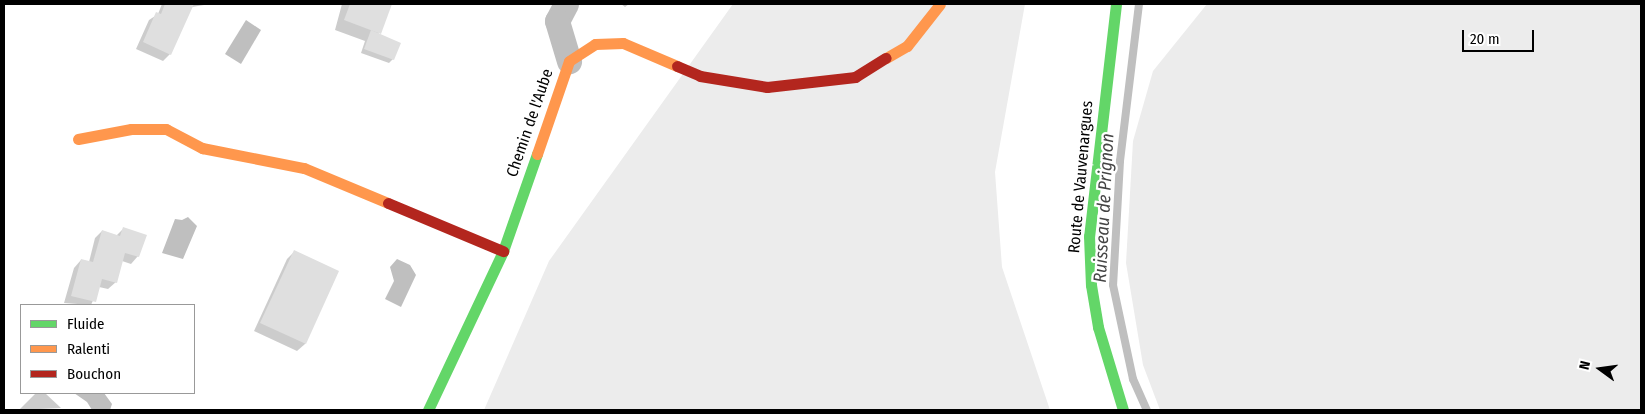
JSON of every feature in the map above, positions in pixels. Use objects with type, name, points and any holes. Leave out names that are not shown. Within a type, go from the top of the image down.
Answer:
[{"type":"street","points":[[566,4],[557,21],[569,61]]},
{"type":"street","name":"Chemin de l'Aube","points":[[428,410],[503,251],[569,61],[596,44],[623,43],[700,76],[767,87],[855,77],[907,46],[940,4]]},
{"type":"street","name":"Route de Vauvenargues","points":[[1116,4],[1089,236],[1091,285],[1098,327],[1123,410]]},
{"type":"street","points":[[78,139],[131,128],[166,129],[202,148],[304,168],[503,251]]},
{"type":"shaded area","points":[[733,4],[1025,4],[995,172],[1002,267],[1050,410],[484,410],[549,261]]},
{"type":"shaded area","points":[[1207,4],[1641,4],[1641,410],[1160,410],[1143,365],[1126,263],[1133,141],[1153,71]]},
{"type":"shaded area","points":[[246,20],[261,30],[241,64],[225,54]]},
{"type":"shaded area","points":[[188,217],[197,226],[183,259],[162,253],[175,219],[182,220]]},
{"type":"shaded area","points":[[397,259],[410,265],[416,275],[401,307],[385,299],[394,281],[390,267]]},
{"type":"shaded area","points":[[75,394],[105,394],[112,404],[110,410],[92,410],[87,402]]},
{"type":"building","points":[[165,4],[194,4],[171,55],[143,42],[156,12],[161,14]]},
{"type":"building","points":[[350,4],[392,4],[381,34],[344,20]]},
{"type":"building","points":[[371,30],[401,43],[394,60],[364,49]]},
{"type":"building","points":[[123,227],[147,235],[139,257],[125,253],[117,283],[102,279],[96,302],[71,296],[81,259],[93,262],[102,230],[120,236]]},
{"type":"building","points":[[294,250],[339,271],[306,344],[260,323]]},
{"type":"waterway","name":"Ruisseau de Prignon","points":[[1139,4],[1120,161],[1113,285],[1133,379],[1147,410]]},
{"type":"traffic: fast","points":[[1116,4],[1089,236],[1091,285],[1098,327],[1123,410]]},
{"type":"traffic: fast","points":[[428,410],[503,251],[537,154]]},
{"type":"traffic: slow","points":[[886,58],[907,46],[940,4]]},
{"type":"traffic: slow","points":[[537,154],[569,61],[595,44],[623,43],[677,66]]},
{"type":"traffic: slow","points":[[78,139],[131,129],[166,129],[202,148],[304,168],[388,203]]},
{"type":"traffic: jam","points":[[677,66],[700,76],[767,87],[855,77],[886,58]]},
{"type":"traffic: jam","points":[[388,203],[503,251]]}]
